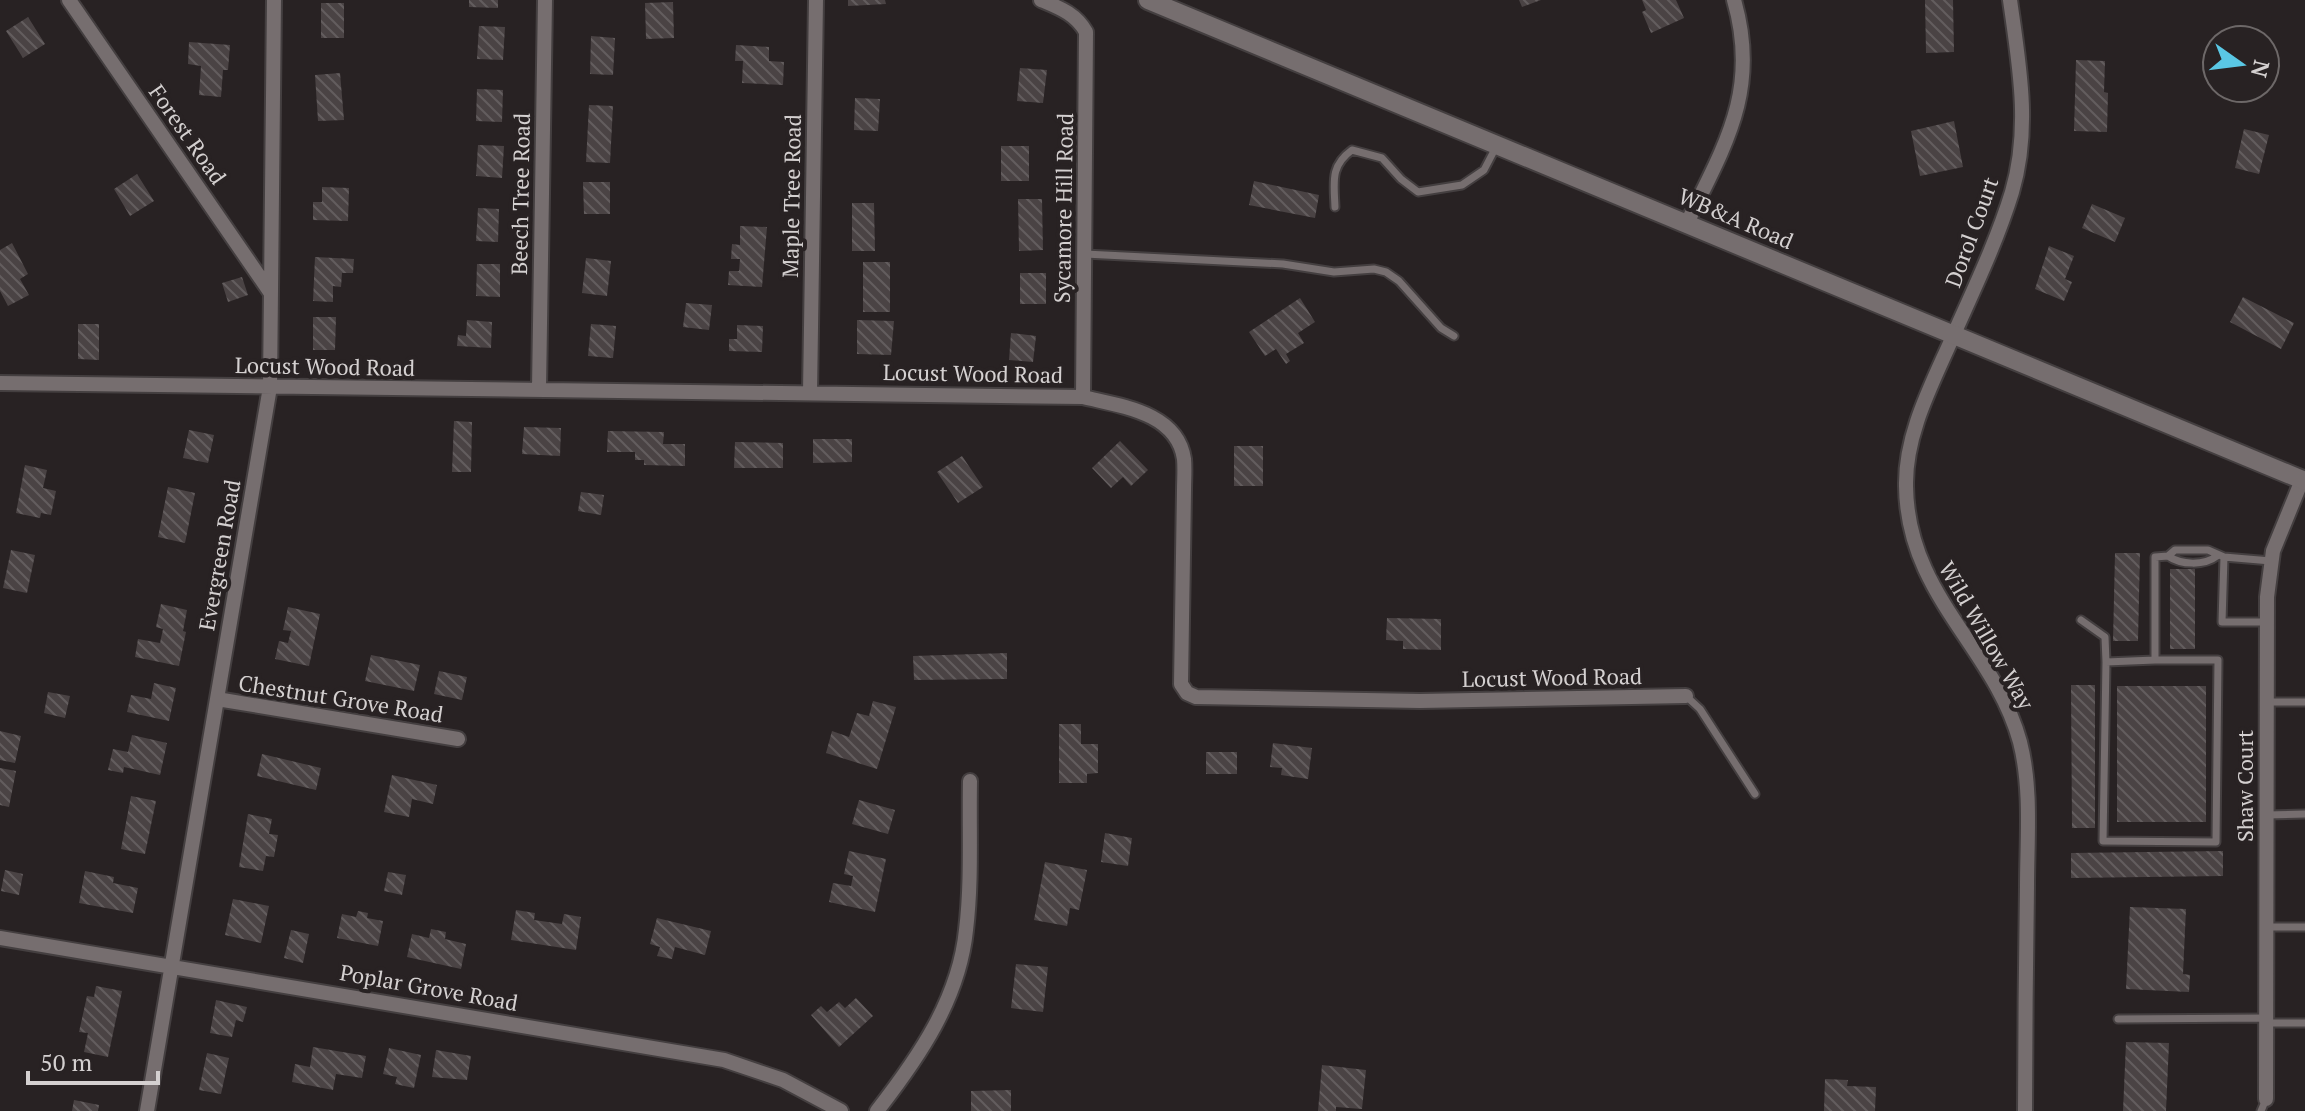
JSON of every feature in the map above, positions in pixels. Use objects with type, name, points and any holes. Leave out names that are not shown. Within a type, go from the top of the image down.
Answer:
[{"type":"street","name":"Forest Road","points":[[69,0],[271,292]]},
{"type":"street","name":"Evergreen Road","points":[[147,1111],[270,387],[274,0]]},
{"type":"street","name":"Beech Tree Road","points":[[539,389],[545,0]]},
{"type":"street","name":"Maple Tree Road","points":[[810,393],[816,0]]},
{"type":"street","name":"Sycamore Hill Road","points":[[1041,0],[1069,12],[1080,21],[1086,32],[1083,397]]},
{"type":"street","name":"WB&A Road","points":[[1148,0],[2303,480]]},
{"type":"street","points":[[1687,223],[1719,159],[1739,106],[1744,52],[1734,0]]},
{"type":"street","name":"Dorol Court","points":[[1954,334],[2001,224],[2013,189],[2021,148],[2022,84],[2010,0]]},
{"type":"street","name":"Wild Willow Way","points":[[1954,334],[1915,425],[1907,458],[1906,509],[1911,535],[1925,572],[2003,700],[2022,754],[2027,800],[2025,1111]]},
{"type":"street","name":"Locust Wood Road","points":[[0,383],[1083,397],[1156,419],[1171,430],[1179,443],[1184,459],[1181,684],[1187,693],[1196,697],[1420,701],[1686,696]]},
{"type":"street","name":"Shaw Court","points":[[2263,1105],[2267,622],[2272,561],[2303,480]]},
{"type":"street","name":"Chestnut Grove Road","points":[[217,699],[458,739]]},
{"type":"street","points":[[877,1111],[922,1050],[937,1024],[959,967],[969,894],[970,781]]},
{"type":"street","name":"Poplar Grove Road","points":[[0,938],[724,1060],[783,1080],[841,1111]]},
{"type":"lane","points":[[1335,207],[1333,178],[1341,158],[1352,150],[1382,158],[1418,192],[1462,185],[1484,170],[1497,145]]},
{"type":"lane","points":[[1085,254],[1283,264],[1334,272],[1374,269],[1386,272],[1399,281],[1441,328],[1454,336]]},
{"type":"lane","points":[[2155,660],[2155,557],[2168,556],[2182,562],[2209,562],[2220,556],[2272,561]]},
{"type":"lane","points":[[2220,556],[2222,622],[2267,622]]},
{"type":"lane","points":[[2081,620],[2105,637],[2103,841],[2216,842],[2218,660],[2106,662]]},
{"type":"lane","points":[[1686,696],[1700,709],[1755,794]]},
{"type":"lane","points":[[2266,702],[2305,702]]},
{"type":"lane","points":[[2266,815],[2305,814]]},
{"type":"lane","points":[[2266,927],[2305,927]]},
{"type":"lane","points":[[2118,1019],[2305,1023]]},
{"type":"building","points":[[469,0],[498,0],[498,8],[469,7]]},
{"type":"building","points":[[848,0],[885,0],[886,4],[848,6]]},
{"type":"building","points":[[1519,0],[1541,0],[1522,7]]},
{"type":"building","points":[[1642,0],[1676,0],[1684,18],[1651,33],[1642,12],[1646,10]]},
{"type":"building","points":[[1925,0],[1953,0],[1954,52],[1926,53]]},
{"type":"building","points":[[673,2],[674,38],[646,39],[645,3]]},
{"type":"building","points":[[321,3],[344,3],[344,38],[321,38]]},
{"type":"building","points":[[28,17],[45,44],[23,58],[6,31]]},
{"type":"building","points":[[479,26],[505,27],[503,60],[477,59]]},
{"type":"building","points":[[591,36],[615,38],[613,75],[590,74]]},
{"type":"building","points":[[189,42],[230,45],[228,70],[223,70],[221,97],[199,95],[201,66],[188,64]]},
{"type":"building","points":[[736,45],[769,47],[769,61],[784,62],[783,85],[742,83],[743,61],[735,61]]},
{"type":"building","points":[[2076,60],[2105,61],[2107,132],[2074,131]]},
{"type":"building","points":[[1020,68],[1047,70],[1043,103],[1017,101]]},
{"type":"building","points":[[340,73],[344,120],[318,121],[315,75]]},
{"type":"building","points":[[477,89],[503,90],[502,122],[476,121]]},
{"type":"building","points":[[855,98],[880,99],[878,131],[854,130]]},
{"type":"building","points":[[589,105],[613,106],[610,163],[586,162]]},
{"type":"building","points":[[1954,121],[1963,167],[1920,176],[1911,131]]},
{"type":"building","points":[[2244,129],[2269,135],[2259,174],[2235,168]]},
{"type":"building","points":[[478,145],[504,146],[502,178],[476,176]]},
{"type":"building","points":[[1001,146],[1029,146],[1029,181],[1001,181]]},
{"type":"building","points":[[137,174],[154,201],[130,216],[114,189]]},
{"type":"building","points":[[1254,181],[1319,195],[1315,218],[1249,205]]},
{"type":"building","points":[[583,182],[610,182],[610,214],[584,214]]},
{"type":"building","points":[[322,187],[349,188],[348,221],[313,220],[313,202],[322,202]]},
{"type":"building","points":[[1018,199],[1042,199],[1043,250],[1019,251]]},
{"type":"building","points":[[852,203],[874,203],[875,251],[852,251]]},
{"type":"building","points":[[2092,204],[2125,218],[2115,242],[2082,228]]},
{"type":"building","points":[[478,208],[499,209],[498,242],[476,241]]},
{"type":"building","points":[[740,226],[767,227],[762,287],[728,285],[729,271],[739,271],[740,259],[731,259],[732,244],[740,245]]},
{"type":"building","points":[[12,243],[28,274],[20,279],[29,295],[8,306],[0,291],[0,250]]},
{"type":"building","points":[[2049,246],[2074,256],[2065,279],[2072,282],[2064,301],[2035,289]]},
{"type":"building","points":[[315,257],[354,259],[353,273],[342,273],[341,287],[333,286],[333,302],[313,301]]},
{"type":"building","points":[[586,258],[611,261],[607,296],[582,293]]},
{"type":"building","points":[[863,262],[890,262],[890,312],[863,312]]},
{"type":"building","points":[[477,264],[500,264],[500,297],[476,296]]},
{"type":"building","points":[[1020,273],[1046,273],[1046,304],[1020,304]]},
{"type":"building","points":[[242,277],[248,295],[228,302],[222,283]]},
{"type":"building","points":[[2243,297],[2294,323],[2281,349],[2230,322]]},
{"type":"building","points":[[1300,298],[1315,322],[1298,333],[1304,343],[1286,354],[1290,361],[1286,364],[1276,349],[1265,356],[1249,332]]},
{"type":"building","points":[[686,303],[712,305],[709,330],[683,327]]},
{"type":"building","points":[[313,317],[336,317],[335,350],[313,350]]},
{"type":"building","points":[[467,320],[492,322],[491,348],[457,346],[458,335],[466,336]]},
{"type":"building","points":[[857,320],[894,321],[891,355],[857,354]]},
{"type":"building","points":[[78,324],[99,324],[99,360],[78,359]]},
{"type":"building","points":[[591,324],[616,326],[613,358],[588,356]]},
{"type":"building","points":[[737,325],[763,326],[762,352],[729,351],[729,339],[737,339]]},
{"type":"building","points":[[1011,333],[1036,336],[1033,362],[1009,360]]},
{"type":"building","points":[[454,421],[472,422],[471,472],[452,472]]},
{"type":"building","points":[[524,427],[561,428],[560,456],[522,454]]},
{"type":"building","points":[[189,430],[214,435],[208,463],[183,458]]},
{"type":"building","points":[[608,431],[664,432],[663,444],[685,444],[685,466],[644,465],[644,460],[635,460],[635,452],[607,452]]},
{"type":"building","points":[[813,439],[852,439],[852,462],[813,463]]},
{"type":"building","points":[[1120,441],[1148,470],[1131,486],[1123,477],[1111,488],[1092,468]]},
{"type":"building","points":[[735,442],[783,443],[783,468],[734,468]]},
{"type":"building","points":[[1234,446],[1263,446],[1263,486],[1234,486]]},
{"type":"building","points":[[962,456],[983,487],[958,503],[937,472]]},
{"type":"building","points":[[25,465],[47,470],[43,488],[56,491],[51,515],[41,513],[40,518],[16,513]]},
{"type":"building","points":[[168,487],[195,493],[185,543],[158,537]]},
{"type":"building","points":[[581,492],[604,495],[601,515],[578,511]]},
{"type":"building","points":[[11,550],[35,555],[27,593],[3,588]]},
{"type":"building","points":[[2115,553],[2140,553],[2138,641],[2113,641]]},
{"type":"building","points":[[2170,569],[2195,569],[2195,649],[2170,649]]},
{"type":"building","points":[[161,604],[187,610],[179,666],[135,657],[138,639],[160,643],[163,629],[156,627]]},
{"type":"building","points":[[288,607],[320,614],[309,666],[275,659],[279,641],[288,643],[291,631],[283,630]]},
{"type":"building","points":[[1387,618],[1441,619],[1441,650],[1403,649],[1403,641],[1386,640]]},
{"type":"building","points":[[1007,653],[1007,679],[914,680],[913,656]]},
{"type":"building","points":[[371,655],[420,665],[414,691],[365,681]]},
{"type":"building","points":[[439,671],[467,677],[462,700],[434,694]]},
{"type":"building","points":[[154,683],[176,688],[169,721],[127,712],[131,695],[151,699]]},
{"type":"building","points":[[2071,685],[2095,685],[2095,828],[2072,828]]},
{"type":"building","points":[[2117,686],[2206,686],[2206,822],[2117,822]]},
{"type":"building","points":[[48,692],[70,696],[65,718],[44,713]]},
{"type":"building","points":[[873,701],[896,707],[877,769],[826,753],[832,731],[849,737],[857,713],[869,716]]},
{"type":"building","points":[[1059,724],[1081,724],[1081,744],[1098,744],[1098,773],[1087,774],[1087,783],[1059,783]]},
{"type":"building","points":[[0,731],[21,736],[15,763],[0,760]]},
{"type":"building","points":[[132,735],[167,743],[160,775],[124,767],[123,773],[108,770],[113,749],[128,752]]},
{"type":"building","points":[[1273,743],[1312,748],[1308,779],[1281,775],[1282,768],[1270,767]]},
{"type":"building","points":[[1206,752],[1237,752],[1237,774],[1206,774]]},
{"type":"building","points":[[262,754],[321,768],[316,790],[257,776]]},
{"type":"building","points":[[0,768],[16,771],[9,807],[0,805]]},
{"type":"building","points":[[392,775],[437,785],[433,804],[412,799],[409,817],[384,812]]},
{"type":"building","points":[[131,796],[156,801],[145,854],[121,849]]},
{"type":"building","points":[[859,800],[895,810],[888,834],[852,824]]},
{"type":"building","points":[[248,814],[272,819],[269,834],[278,835],[274,857],[266,856],[263,871],[239,867]]},
{"type":"building","points":[[1105,833],[1132,838],[1128,866],[1101,862]]},
{"type":"building","points":[[849,851],[886,859],[875,912],[829,902],[833,883],[851,886],[853,876],[844,874]]},
{"type":"building","points":[[2223,851],[2223,876],[2071,878],[2071,853]]},
{"type":"building","points":[[1045,862],[1087,870],[1079,910],[1070,908],[1067,926],[1034,920]]},
{"type":"building","points":[[5,870],[23,874],[19,895],[1,891]]},
{"type":"building","points":[[85,871],[114,877],[113,883],[138,888],[133,913],[79,903]]},
{"type":"building","points":[[388,872],[406,875],[402,895],[384,891]]},
{"type":"building","points":[[233,899],[269,906],[261,943],[225,935]]},
{"type":"building","points":[[2130,907],[2186,909],[2183,974],[2190,975],[2189,992],[2126,989]]},
{"type":"building","points":[[516,910],[535,913],[534,920],[562,924],[564,914],[581,917],[576,950],[511,940]]},
{"type":"building","points":[[358,911],[368,913],[367,918],[383,921],[378,946],[337,938],[342,914],[356,917]]},
{"type":"building","points":[[657,918],[711,931],[705,955],[675,947],[672,959],[657,956],[660,947],[650,944]]},
{"type":"building","points":[[431,929],[446,932],[445,939],[466,944],[461,969],[407,957],[412,934],[429,938]]},
{"type":"building","points":[[291,930],[309,934],[303,963],[284,958]]},
{"type":"building","points":[[1016,964],[1048,967],[1043,1012],[1011,1008]]},
{"type":"building","points":[[96,986],[122,991],[108,1057],[84,1052],[88,1033],[79,1032],[87,996],[94,997]]},
{"type":"building","points":[[856,998],[873,1016],[839,1047],[811,1015],[821,1006],[827,1012],[839,1002],[845,1008]]},
{"type":"building","points":[[216,1000],[247,1007],[243,1022],[236,1020],[232,1037],[210,1033]]},
{"type":"building","points":[[2126,1042],[2169,1043],[2166,1111],[2123,1111]]},
{"type":"building","points":[[313,1047],[366,1056],[362,1078],[336,1074],[333,1090],[292,1082],[295,1064],[310,1067]]},
{"type":"building","points":[[389,1048],[421,1055],[414,1088],[395,1084],[397,1077],[383,1074]]},
{"type":"building","points":[[436,1050],[471,1056],[467,1080],[432,1077]]},
{"type":"building","points":[[207,1053],[229,1058],[221,1094],[199,1090]]},
{"type":"building","points":[[1322,1065],[1366,1070],[1362,1109],[1336,1107],[1336,1111],[1318,1111]]},
{"type":"building","points":[[1825,1079],[1848,1080],[1847,1086],[1876,1087],[1875,1111],[1824,1111]]},
{"type":"building","points":[[1011,1090],[1011,1111],[971,1111],[971,1091]]},
{"type":"building","points":[[74,1100],[99,1105],[98,1111],[72,1111]]}]
